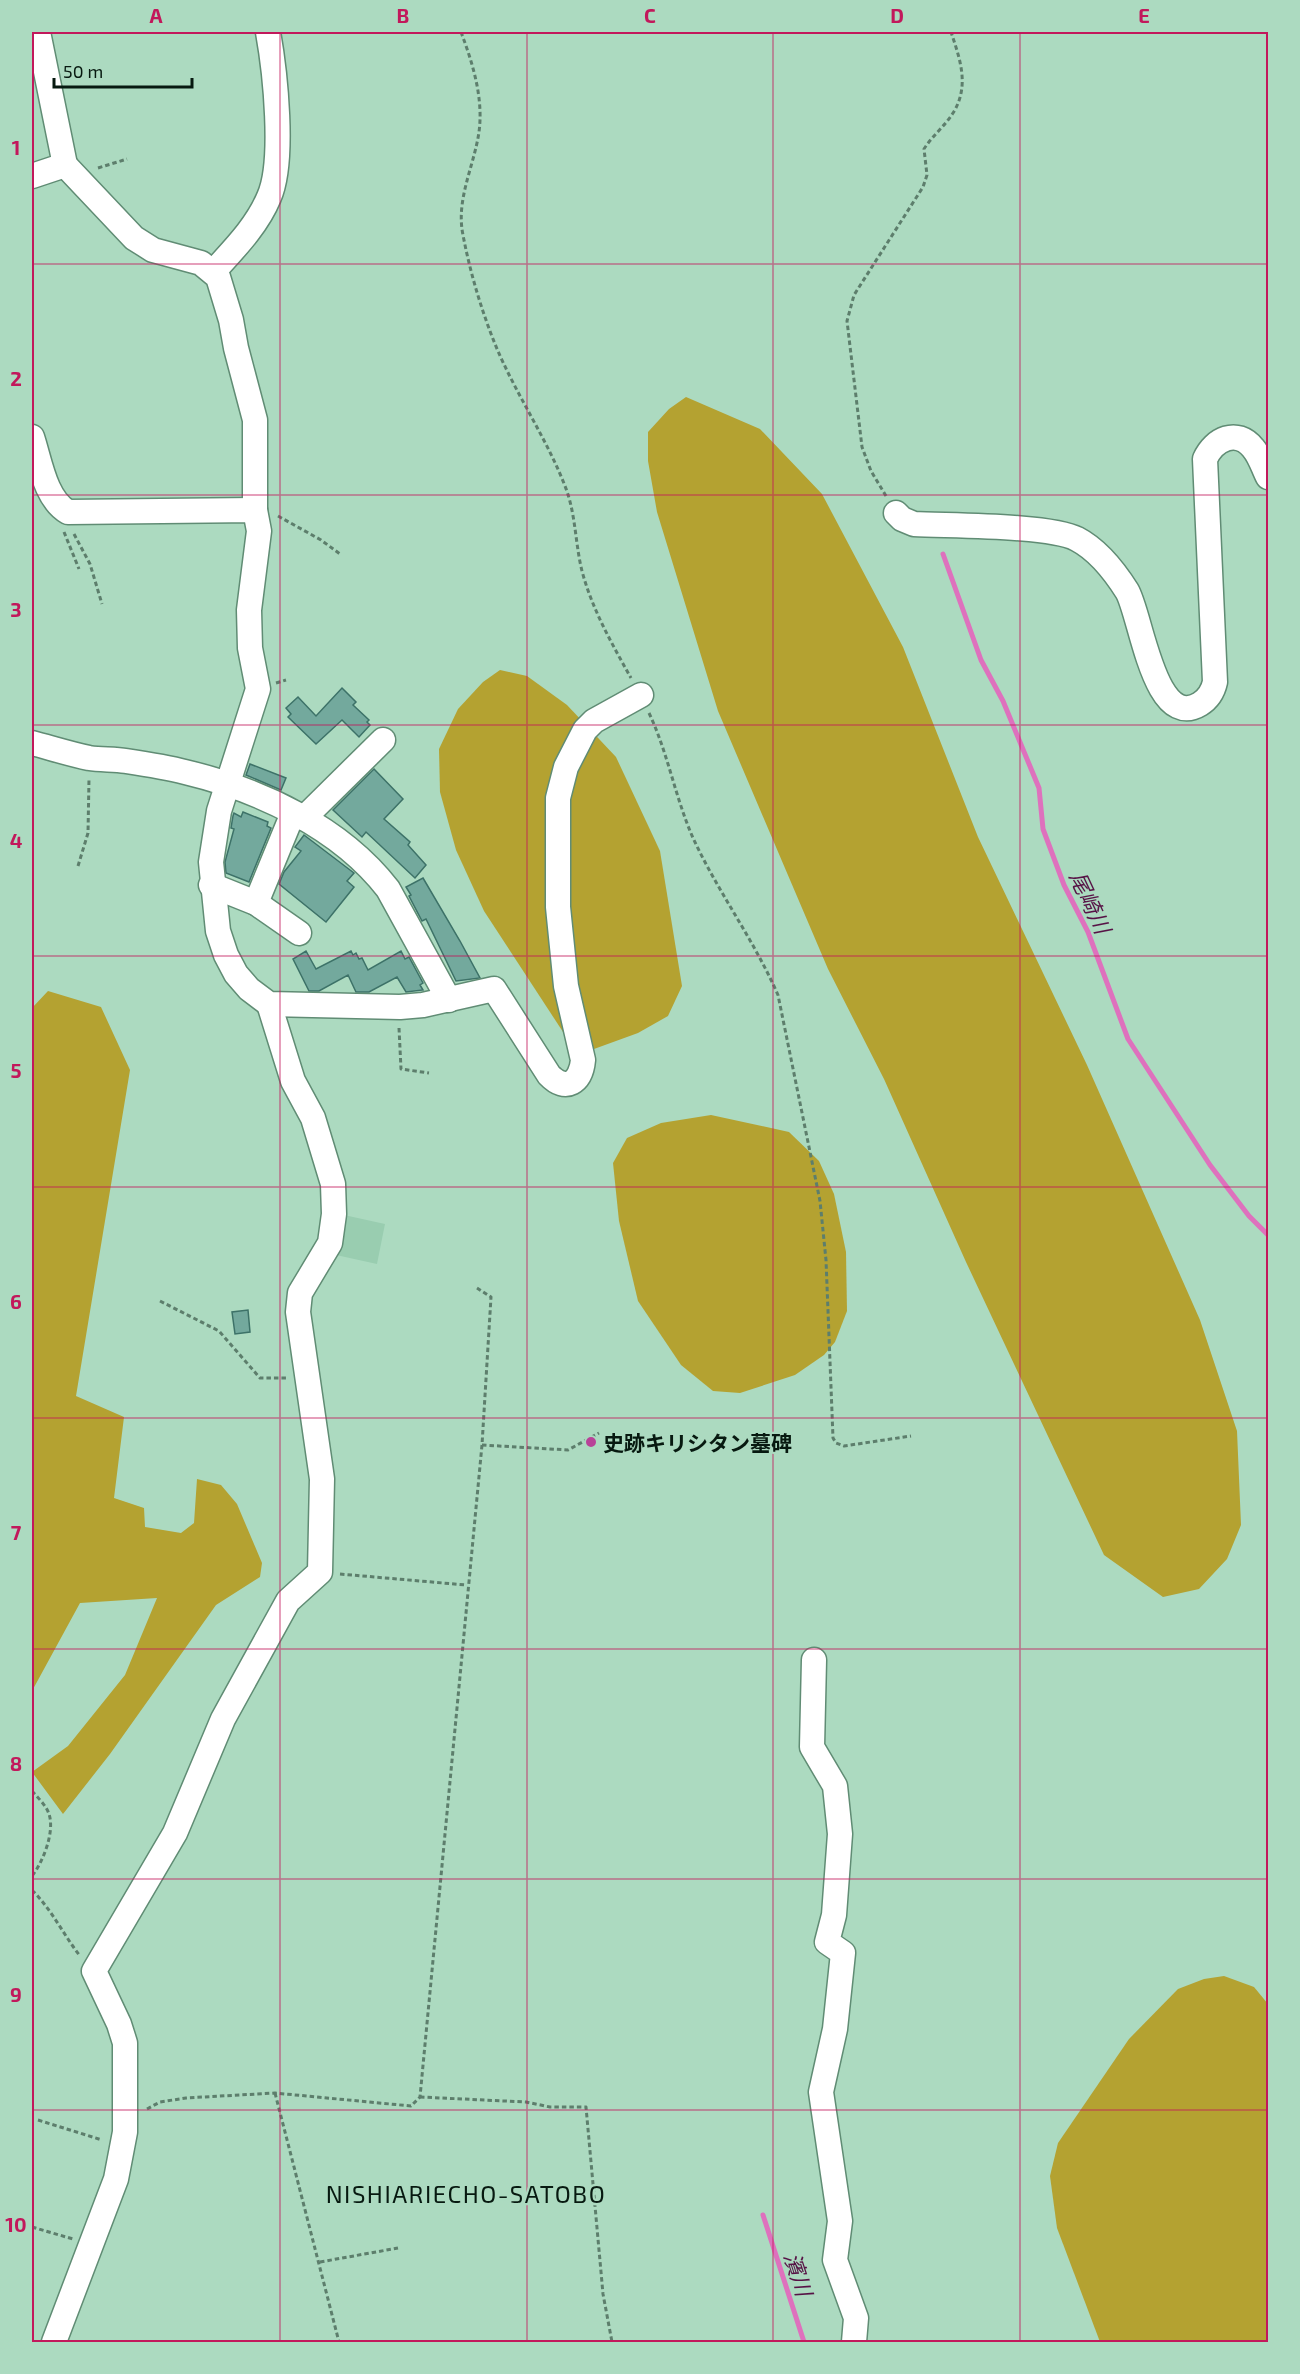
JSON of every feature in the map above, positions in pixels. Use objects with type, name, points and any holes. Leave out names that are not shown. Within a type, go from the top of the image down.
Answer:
[{"type":"street","points":[[38,32],[69,170],[144,245],[201,262],[214,271],[231,320],[255,420],[255,510],[259,531],[249,610],[250,648],[258,689],[228,784],[218,821],[211,862],[211,885],[218,931],[226,955],[236,974],[249,989],[269,1004],[400,1007],[449,1000],[494,989],[557,1083],[569,1084],[579,1076],[583,1060],[566,986],[558,907],[558,798],[566,767],[585,730],[594,721],[641,695]]},
{"type":"street","points":[[214,271],[257,220],[270,196],[276,161],[275,68],[268,32]]},
{"type":"street","points":[[32,176],[69,170]]},
{"type":"street","points":[[32,437],[50,492],[63,508],[255,510]]},
{"type":"street","points":[[896,513],[902,519],[915,524],[1063,533],[1092,548],[1128,592],[1135,608],[1155,681],[1173,703],[1190,707],[1197,705],[1209,695],[1215,682],[1205,459],[1220,440],[1227,437],[1242,438],[1255,450],[1269,477]]},
{"type":"street","points":[[256,903],[299,815],[383,740]]},
{"type":"street","points":[[32,743],[91,759],[125,761],[184,771],[228,784],[299,815],[330,834],[376,874],[388,889],[449,1000]]},
{"type":"street","points":[[211,885],[256,903],[299,933]]},
{"type":"street","points":[[54,2343],[116,2179],[124,2136],[125,2043],[119,2024],[94,1971],[175,1833],[223,1719],[288,1601],[320,1572],[322,1479],[298,1312],[300,1293],[330,1243],[334,1214],[333,1184],[313,1118],[293,1081],[269,1004]]},
{"type":"street","points":[[814,1660],[812,1747],[835,1786],[840,1834],[834,1915],[827,1942],[843,1953],[835,2029],[821,2092],[840,2221],[835,2260],[856,2318],[854,2343]]},
{"type":"path","points":[[461,32],[474,65],[479,99],[479,135],[462,204],[462,233],[476,290],[495,345],[565,486],[574,516],[581,568],[589,594],[613,647],[641,695],[662,739],[682,812],[695,840],[764,963],[778,995],[820,1201],[826,1260],[832,1438],[844,1446],[911,1436]]},
{"type":"path","points":[[896,513],[871,471],[862,447],[847,321],[854,295],[923,187],[927,175],[924,149],[953,113],[961,95],[963,75],[951,32]]},
{"type":"path","points":[[69,170],[127,159]]},
{"type":"path","points":[[63,508],[64,534],[79,569]]},
{"type":"path","points":[[63,508],[68,524],[90,564],[102,604]]},
{"type":"path","points":[[255,510],[272,513],[321,540],[340,554]]},
{"type":"path","points":[[78,866],[88,833],[91,759]]},
{"type":"path","points":[[400,1007],[401,1069],[429,1073]]},
{"type":"path","points":[[38,2120],[106,2141],[124,2136],[144,2111],[160,2102],[275,2093],[411,2106],[420,2097],[466,1585],[482,1445],[491,1297],[477,1288]]},
{"type":"path","points":[[160,1301],[219,1331],[260,1378],[306,1376]]},
{"type":"path","points":[[482,1445],[568,1450],[599,1434]]},
{"type":"path","points":[[320,1572],[466,1585]]},
{"type":"path","points":[[32,1791],[46,1808],[50,1821],[43,1856],[32,1876]]},
{"type":"path","points":[[32,1890],[50,1910],[63,1934],[94,1971]]},
{"type":"path","points":[[275,2093],[339,2343]]},
{"type":"path","points":[[420,2097],[526,2102],[550,2108],[586,2107],[603,2294],[612,2343]]},
{"type":"path","points":[[32,2227],[92,2243]]},
{"type":"path","points":[[320,2262],[398,2248]]},
{"type":"shaded area","points":[[686,397],[760,429],[822,494],[903,647],[978,837],[1087,1065],[1200,1320],[1237,1431],[1241,1525],[1227,1559],[1199,1589],[1163,1597],[1104,1555],[966,1262],[884,1079],[828,969],[718,711],[657,512],[648,461],[648,432],[669,409]]},
{"type":"shaded area","points":[[500,670],[527,676],[567,705],[616,757],[660,851],[682,986],[668,1016],[638,1033],[594,1049],[565,1035],[484,911],[456,850],[440,792],[439,749],[458,709],[483,682]]},
{"type":"shaded area","points":[[48,991],[101,1007],[130,1070],[76,1396],[124,1417],[114,1498],[144,1508],[145,1527],[181,1533],[194,1523],[197,1479],[221,1485],[237,1504],[262,1563],[260,1577],[216,1605],[110,1754],[63,1814],[32,1772],[68,1746],[125,1675],[157,1598],[80,1603],[32,1691],[32,1008]]},
{"type":"shaded area","points":[[711,1115],[789,1132],[819,1161],[834,1194],[846,1252],[847,1311],[835,1342],[824,1355],[795,1375],[740,1393],[713,1391],[681,1365],[638,1301],[619,1221],[613,1163],[627,1138],[661,1123]]},
{"type":"shaded area","points":[[344,1215],[385,1224],[377,1264],[336,1255]]},
{"type":"shaded area","points":[[1224,1976],[1254,1987],[1268,2004],[1268,2342],[1100,2342],[1057,2228],[1050,2176],[1058,2143],[1129,2039],[1178,1989],[1204,1979]]},
{"type":"building","points":[[342,688],[356,702],[353,705],[369,720],[367,722],[370,725],[359,737],[342,720],[316,744],[288,717],[291,714],[286,708],[298,697],[316,716]]},
{"type":"building","points":[[250,764],[286,778],[281,790],[246,775]]},
{"type":"building","points":[[374,769],[403,799],[384,819],[410,842],[408,845],[426,865],[415,878],[366,832],[362,837],[333,810]]},
{"type":"building","points":[[243,812],[268,822],[267,826],[271,828],[249,882],[226,873],[225,862],[234,829],[231,828],[234,813],[241,817]]},
{"type":"building","points":[[304,835],[354,873],[347,881],[354,887],[326,922],[279,884],[284,872],[301,851],[295,847]]},
{"type":"building","points":[[423,878],[480,978],[456,981],[426,919],[422,921],[406,887]]},
{"type":"building","points":[[306,951],[316,969],[351,951],[353,955],[356,953],[359,959],[362,958],[368,970],[401,951],[405,959],[409,957],[423,983],[420,985],[423,990],[406,992],[397,977],[369,992],[356,992],[348,975],[319,991],[309,991],[293,959]]},
{"type":"building","points":[[248,1310],[250,1332],[235,1334],[232,1312]]},
{"type":"waterway","name":"尾崎川","points":[[943,554],[981,660],[1003,701],[1039,788],[1043,829],[1064,885],[1088,932],[1128,1039],[1210,1165],[1249,1216],[1268,1235]]},
{"type":"waterway","name":"濱川","points":[[763,2215],[804,2342]]},
{"type":"place","name":"史跡キリシタン墓碑","points":[[591,1442]]},
{"type":"district","name":"NISHIARIECHO-SATOBO","points":[[466,2193]]}]
